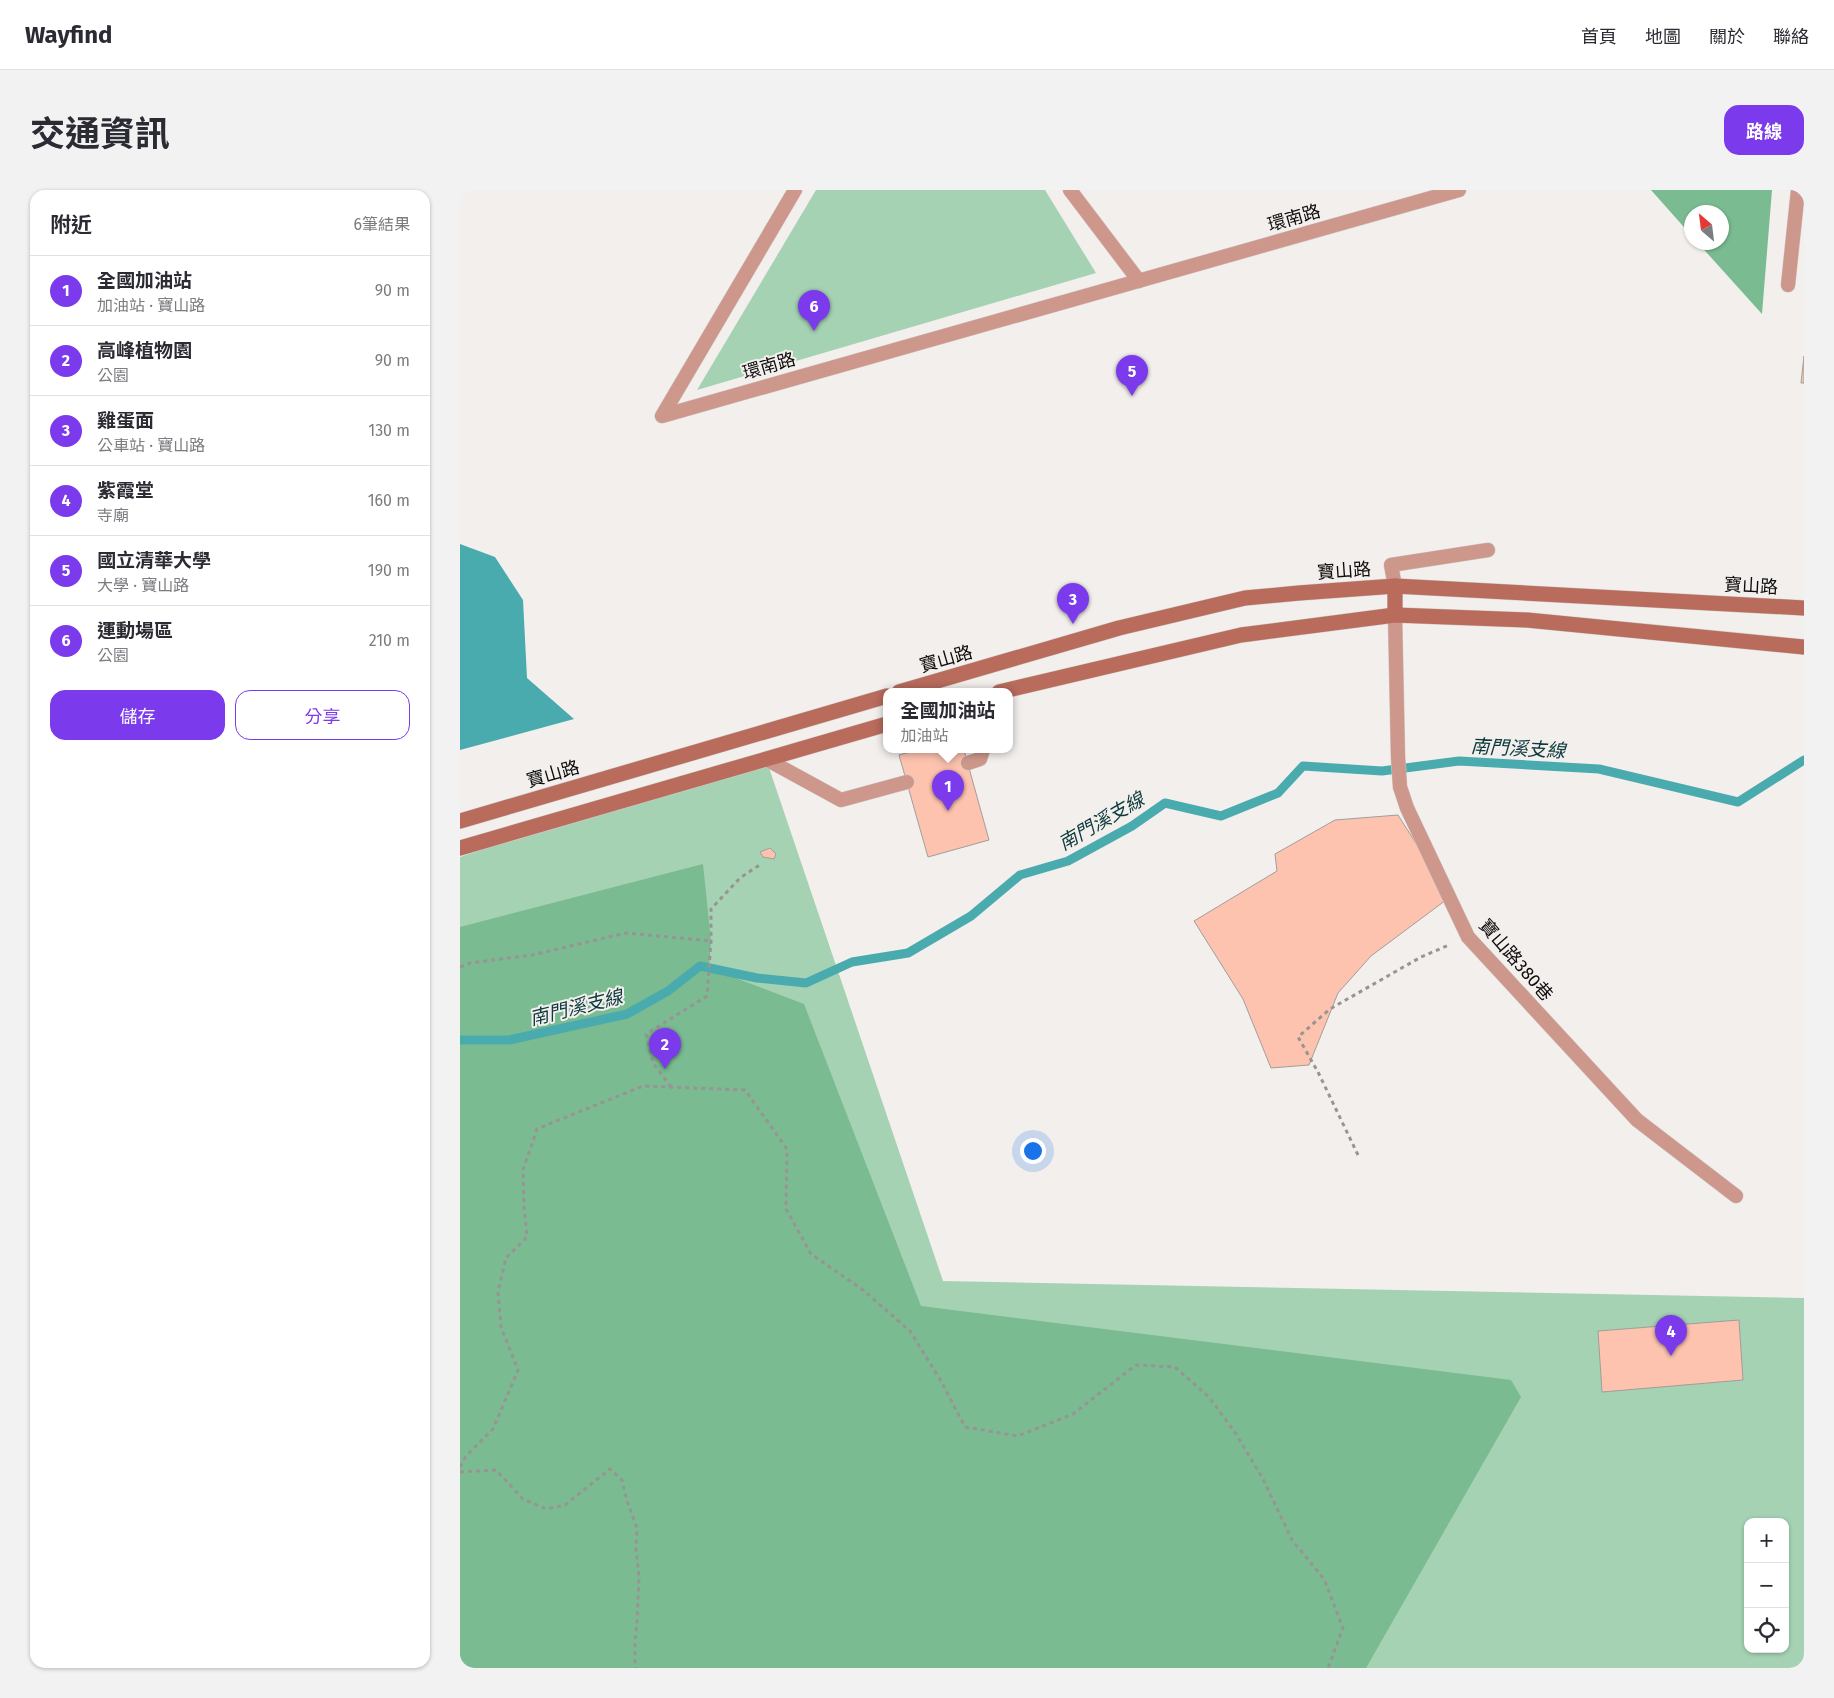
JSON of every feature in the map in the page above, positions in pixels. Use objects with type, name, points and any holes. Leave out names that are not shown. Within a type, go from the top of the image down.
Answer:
[{"type":"street","name":"寶山路","points":[[913,688],[1119,628],[1245,598],[1395,586],[1804,608]]},
{"type":"street","points":[[1395,586],[1395,615]]},
{"type":"street","points":[[1013,689],[1241,635],[1395,615],[1527,620],[1804,647]]},
{"type":"street","name":"寶山路","points":[[460,820],[883,697]]},
{"type":"street","points":[[460,848],[883,725]]},
{"type":"lane","name":"環南路","points":[[794,190],[662,416],[1459,190]]},
{"type":"lane","points":[[1070,190],[1139,282]]},
{"type":"lane","points":[[1788,285],[1798,190]]},
{"type":"lane","points":[[1395,586],[1391,565],[1488,550]]},
{"type":"lane","name":"寶山路380巷","points":[[1395,615],[1400,787],[1407,808],[1468,937],[1637,1120],[1736,1196]]},
{"type":"lane","points":[[968,763],[980,759],[982,753]]},
{"type":"lane","points":[[766,759],[842,800],[907,782]]},
{"type":"path","points":[[671,1087],[653,1062],[646,1034],[707,996],[711,909],[740,878],[761,864]]},
{"type":"path","points":[[460,967],[470,963],[532,956],[626,933],[711,941]]},
{"type":"path","points":[[1358,1155],[1318,1072],[1298,1037],[1330,1009],[1421,957],[1468,937]]},
{"type":"path","points":[[460,1467],[466,1456],[493,1429],[518,1370],[500,1327],[498,1292],[506,1258],[527,1237],[523,1170],[537,1129],[643,1086],[745,1090],[788,1148],[786,1208],[811,1254],[862,1290],[910,1331],[941,1381],[965,1427],[1018,1436],[1073,1414],[1136,1365],[1175,1367],[1209,1397],[1236,1434],[1263,1479],[1292,1540],[1324,1579],[1342,1628],[1328,1668]]},
{"type":"path","points":[[460,1472],[496,1470],[523,1499],[546,1509],[565,1505],[610,1469],[622,1480],[637,1528],[636,1549],[639,1578],[638,1622],[635,1641],[636,1668]]},
{"type":"green space","points":[[816,190],[1045,190],[1096,273],[697,390]]},
{"type":"green space","points":[[1651,190],[1772,190],[1762,314],[1704,250],[1729,250],[1729,205],[1684,205],[1684,227]]},
{"type":"green space","points":[[764,753],[943,1281],[1804,1298],[1804,1668],[460,1668],[460,857]]},
{"type":"green space","points":[[703,864],[711,941],[709,968],[804,1004],[921,1306],[1511,1380],[1521,1397],[1366,1668],[460,1668],[460,927]]},
{"type":"water","points":[[460,544],[495,557],[523,600],[527,678],[574,719],[460,750]]},
{"type":"building","points":[[1804,356],[1804,383],[1801,383]]},
{"type":"building","points":[[906,753],[965,753],[989,840],[928,857],[899,755]]},
{"type":"building","points":[[1398,815],[1450,897],[1371,956],[1338,993],[1309,1065],[1271,1068],[1243,999],[1194,921],[1277,871],[1275,854],[1335,820]]},
{"type":"building","points":[[770,848],[776,854],[774,859],[763,857],[760,852]]},
{"type":"building","points":[[1739,1320],[1743,1380],[1602,1392],[1598,1331]]},
{"type":"waterway","name":"南門溪支線","points":[[460,1040],[509,1040],[627,1014],[668,991],[700,966],[757,978],[806,983],[852,962],[908,953],[971,916],[1020,875],[1068,861],[1132,826],[1165,803],[1221,816],[1278,793],[1303,766],[1382,771],[1459,761],[1599,769],[1738,802],[1804,760]]},
{"type":"place","name":"運動場區","points":[[814,331]]},
{"type":"place","name":"國立清華大學","points":[[1132,396]]},
{"type":"place","name":"雞蛋面","points":[[1073,624]]},
{"type":"place","name":"全國加油站","points":[[948,811]]},
{"type":"place","name":"高峰植物園","points":[[665,1069]]},
{"type":"place","name":"紫霞堂","points":[[1671,1356]]}]
